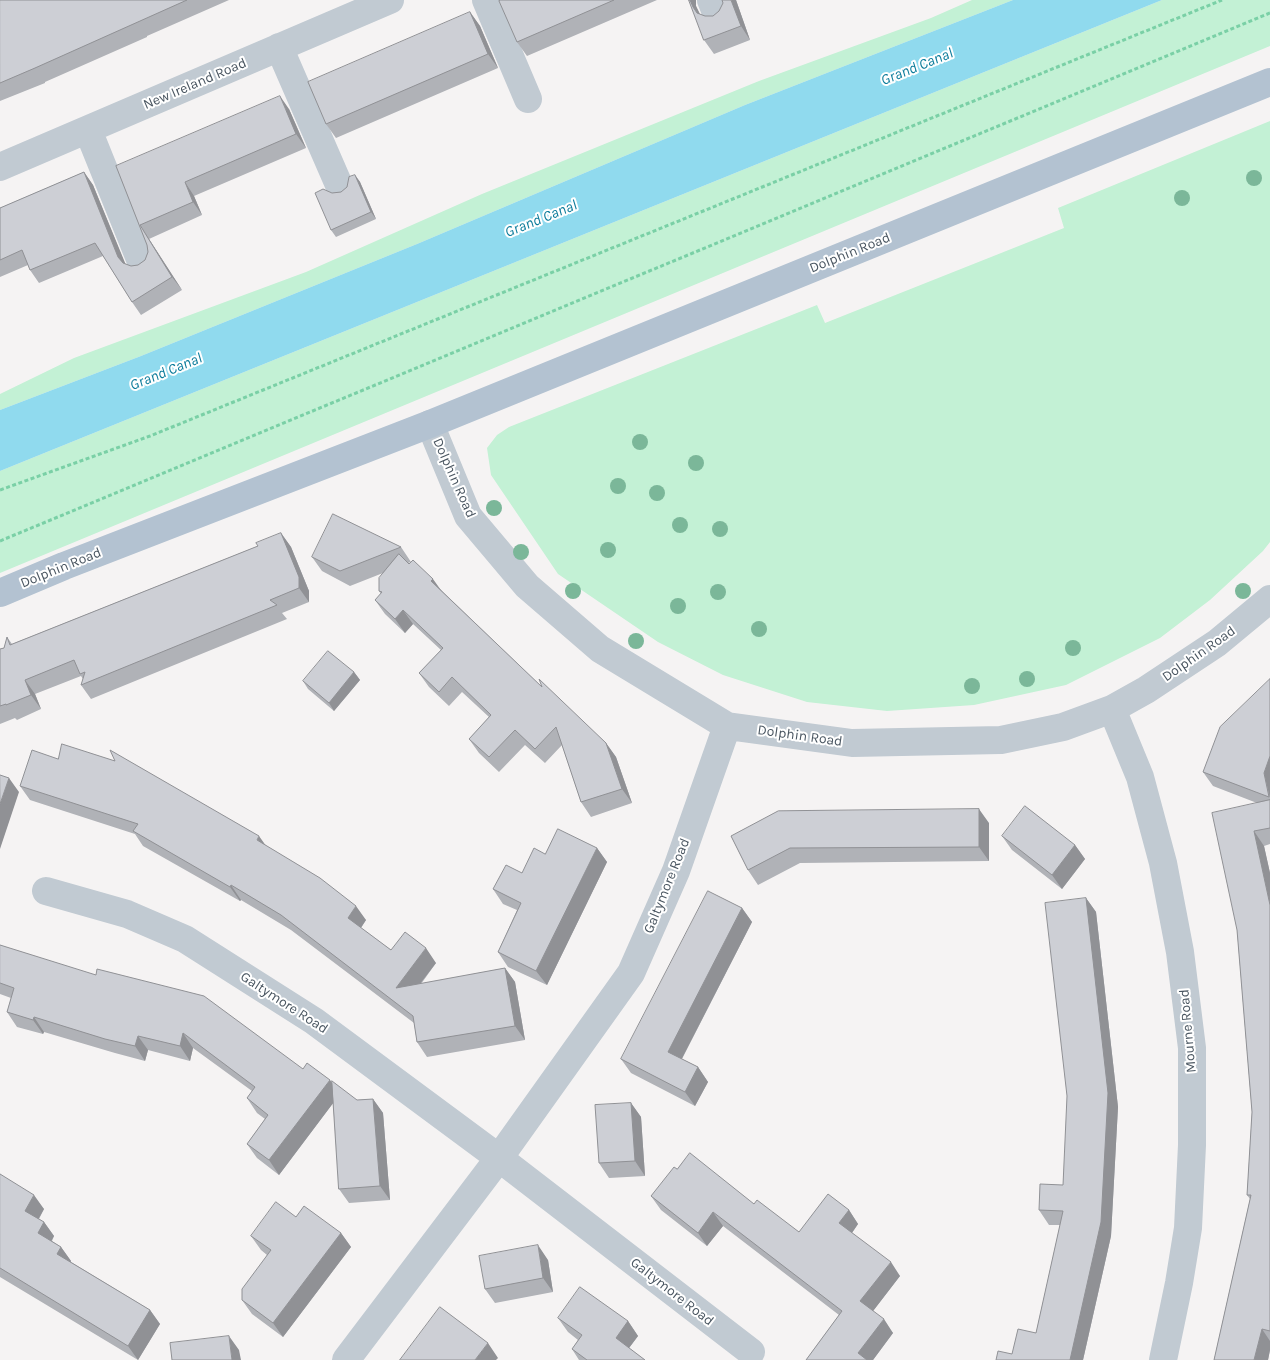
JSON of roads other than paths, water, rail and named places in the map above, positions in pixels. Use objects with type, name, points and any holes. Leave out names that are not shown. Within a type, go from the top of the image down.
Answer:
[{"type":"main road","name":"Dolphin Road","points":[[0,593],[64,566],[430,424],[1270,82]]},
{"type":"street","name":"New Ireland Road","points":[[0,167],[390,0]]},
{"type":"street","points":[[486,0],[528,99]]},
{"type":"street","points":[[279,47],[339,185]]},
{"type":"street","points":[[88,130],[142,264]]},
{"type":"street","name":"Dolphin Road","points":[[430,424],[468,516],[527,586],[600,649],[727,726],[852,743],[1001,740],[1063,727],[1112,709],[1146,690],[1217,643],[1270,599]]},
{"type":"street","name":"Mourne Road","points":[[1112,709],[1140,777],[1163,863],[1180,952],[1192,1048],[1192,1145],[1188,1228],[1179,1284],[1163,1360]]},
{"type":"street","name":"Galtymore Road","points":[[346,1360],[499,1158],[631,973],[676,871],[727,726]]},
{"type":"street","name":"Galtymore Road","points":[[46,891],[127,914],[185,940],[314,1021],[499,1158],[751,1352]]},
{"type":"water","name":"Grand Canal","points":[[1013,0],[1162,0],[0,471],[0,410],[141,356],[417,244],[745,105]]}]
